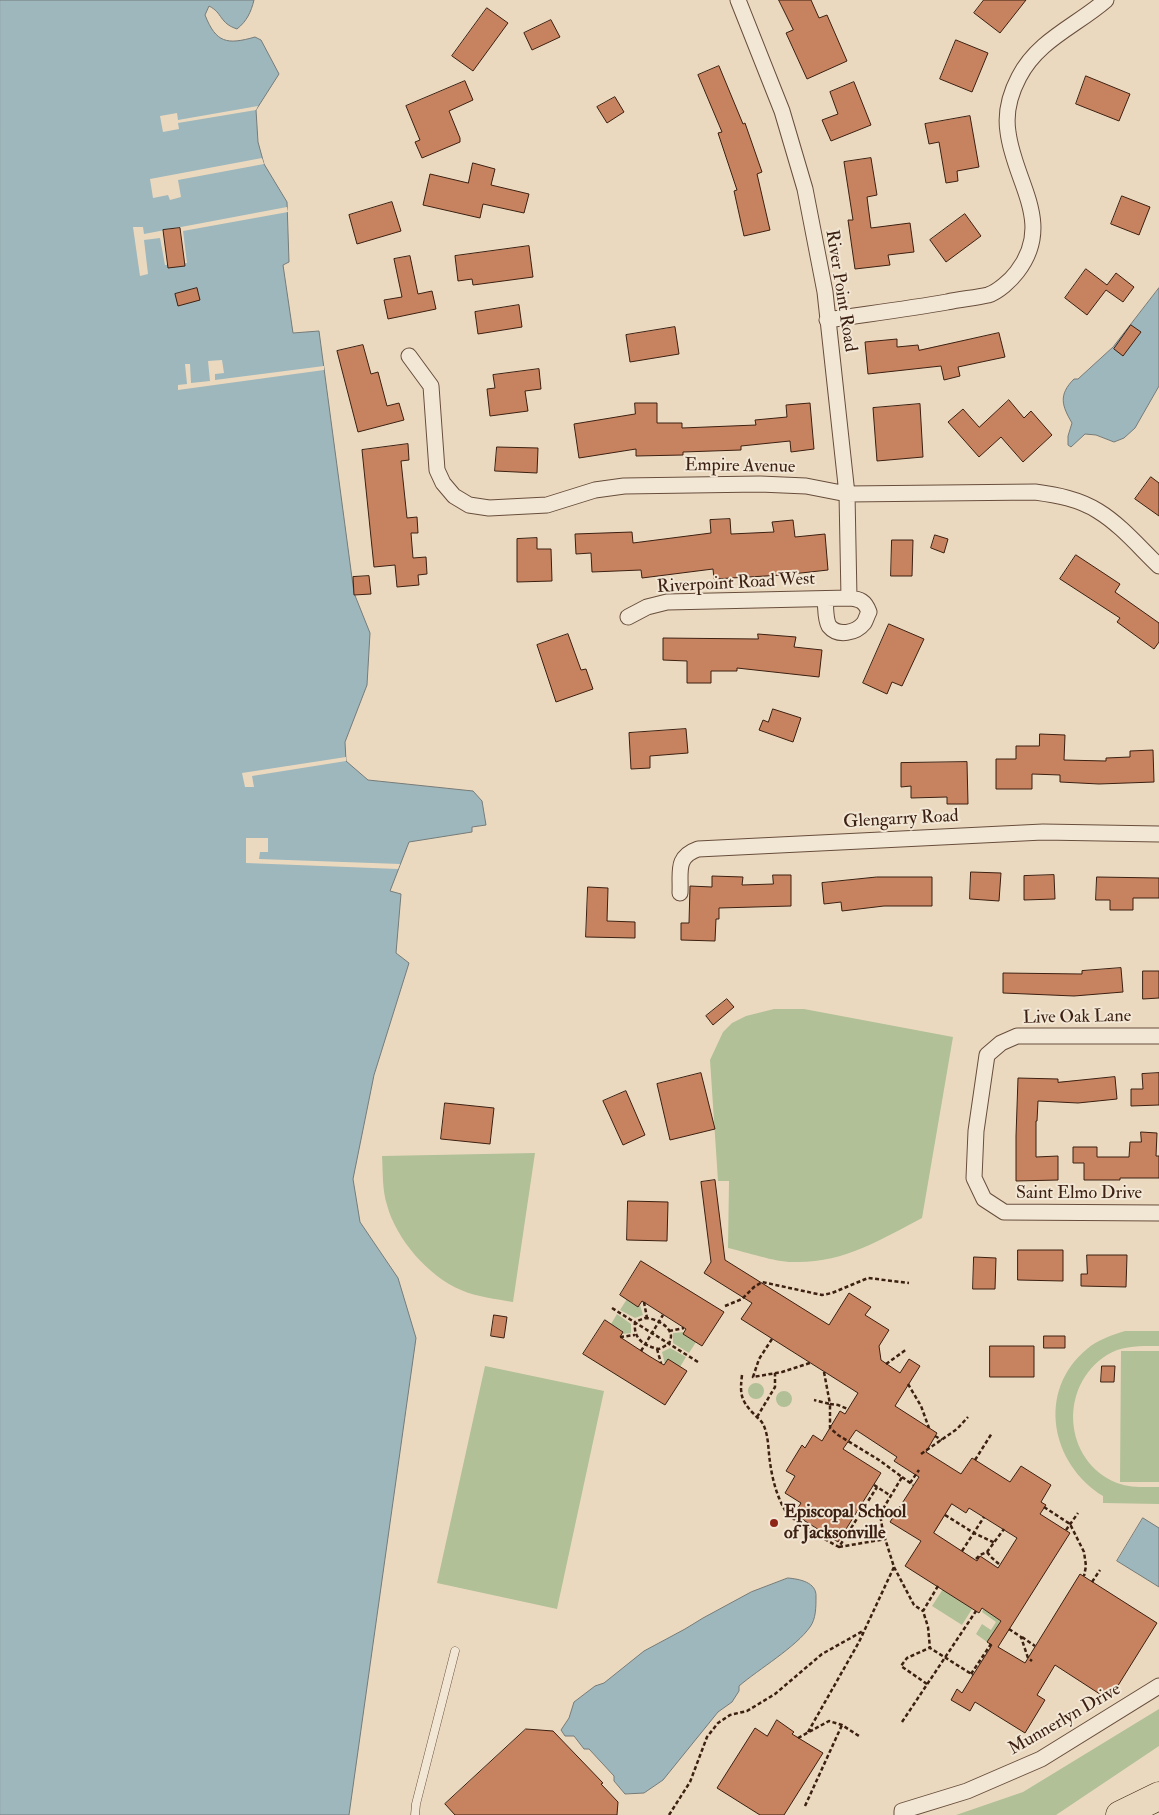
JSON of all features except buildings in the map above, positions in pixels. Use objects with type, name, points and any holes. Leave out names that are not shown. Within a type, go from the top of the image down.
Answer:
[{"type":"highway","points":[[1120,1815],[1159,1796]]},
{"type":"street","name":"River Point Road","points":[[738,0],[782,111],[805,189],[824,292],[847,494],[849,598]]},
{"type":"street","points":[[827,320],[908,309],[990,294],[1013,278],[1027,259],[1032,241],[1033,214],[1012,151],[1008,132],[1007,114],[1013,90],[1028,62],[1039,50],[1057,34],[1106,0]]},
{"type":"street","name":"Empire Avenue","points":[[409,356],[431,386],[437,470],[443,483],[454,496],[469,505],[489,508],[547,505],[596,490],[624,486],[760,484],[806,486],[847,494],[1035,492],[1060,496],[1099,511],[1159,566]]},
{"type":"street","points":[[825,598],[828,625],[834,631],[842,633],[854,631],[864,623],[869,612],[862,600],[849,598]]},
{"type":"street","name":"Riverpoint Road West","points":[[628,617],[647,607],[667,602],[849,598]]},
{"type":"street","name":"Glengarry Road","points":[[680,893],[681,860],[687,853],[698,849],[1043,832],[1159,834]]},
{"type":"street","name":"Live Oak Lane","points":[[976,1131],[987,1055],[1001,1043],[1017,1036],[1159,1036]]},
{"type":"street","name":"Saint Elmo Drive","points":[[976,1131],[974,1178],[984,1199],[1004,1212],[1159,1213]]},
{"type":"street","name":"Munnerlyn Drive","points":[[902,1813],[967,1791],[1041,1759],[1159,1686]]},
{"type":"lane","points":[[415,1815],[416,1804],[455,1652]]},
{"type":"path","points":[[725,1306],[742,1299],[762,1282],[822,1295],[832,1293],[868,1278],[909,1283]]},
{"type":"path","points":[[644,1302],[647,1318]]},
{"type":"path","points":[[612,1308],[698,1362]]},
{"type":"path","points":[[641,1351],[663,1315]]},
{"type":"path","points":[[635,1322],[647,1318],[659,1322],[671,1335],[669,1344]]},
{"type":"path","points":[[635,1322],[635,1335],[645,1345],[657,1349],[669,1344]]},
{"type":"path","points":[[668,1331],[684,1328]]},
{"type":"path","points":[[620,1337],[635,1335]]},
{"type":"path","points":[[772,1339],[759,1359],[753,1377],[810,1363]]},
{"type":"path","points":[[657,1349],[661,1364]]},
{"type":"path","points":[[886,1364],[907,1349]]},
{"type":"path","points":[[824,1372],[830,1404],[830,1428],[912,1484],[919,1470]]},
{"type":"path","points":[[757,1417],[775,1387],[774,1373]]},
{"type":"path","points":[[742,1375],[740,1392],[747,1407],[763,1422],[774,1478],[780,1500],[786,1512],[800,1523],[840,1547],[886,1539]]},
{"type":"path","points":[[908,1384],[922,1406],[929,1428]]},
{"type":"path","points":[[814,1400],[848,1409]]},
{"type":"path","points":[[921,1454],[957,1429],[968,1417]]},
{"type":"path","points":[[975,1460],[992,1433]]},
{"type":"path","points":[[935,1436],[942,1440]]},
{"type":"path","points":[[902,1477],[880,1514],[894,1567],[914,1605],[923,1611],[928,1627],[930,1648]]},
{"type":"path","points":[[840,1547],[875,1486],[891,1496]]},
{"type":"path","points":[[1044,1507],[1070,1524],[1084,1552],[1086,1566],[1084,1576]]},
{"type":"path","points":[[1066,1530],[1078,1513]]},
{"type":"path","points":[[945,1514],[995,1543]]},
{"type":"path","points":[[962,1551],[984,1517]]},
{"type":"path","points":[[976,1560],[980,1555],[987,1552],[1004,1529]]},
{"type":"path","points":[[987,1552],[1000,1565]]},
{"type":"path","points":[[808,1732],[864,1630],[894,1567]]},
{"type":"path","points":[[1092,1582],[1100,1570]]},
{"type":"path","points":[[923,1611],[938,1586]]},
{"type":"path","points":[[902,1722],[976,1611]]},
{"type":"path","points":[[1009,1629],[1035,1646]]},
{"type":"path","points":[[669,1815],[690,1782],[707,1737],[718,1723],[730,1715],[747,1711],[775,1694],[822,1654],[864,1630]]},
{"type":"path","points":[[1021,1637],[1028,1658],[1032,1661]]},
{"type":"path","points":[[930,1648],[972,1675],[990,1644]]},
{"type":"path","points":[[927,1684],[901,1666],[907,1658],[930,1648]]},
{"type":"path","points":[[798,1738],[829,1721],[842,1725],[858,1736]]},
{"type":"path","points":[[805,1806],[842,1725]]},
{"type":"green space","points":[[774,1009],[804,1009],[953,1037],[922,1218],[860,1249],[844,1255],[810,1262],[785,1262],[728,1248],[729,1181],[718,1181],[710,1060],[723,1032],[732,1023],[746,1016]]},
{"type":"green space","points":[[535,1153],[513,1302],[487,1298],[461,1290],[437,1276],[415,1255],[391,1218],[383,1187],[382,1156]]},
{"type":"green space","points":[[627,1299],[638,1306],[640,1305],[643,1315],[635,1318],[620,1310]]},
{"type":"green space","points":[[617,1314],[631,1324],[631,1333],[622,1334],[623,1331],[611,1324]]},
{"type":"green space","points":[[1125,1331],[1159,1331],[1159,1346],[1119,1349],[1107,1355],[1091,1368],[1080,1385],[1074,1403],[1073,1422],[1077,1441],[1086,1458],[1099,1472],[1122,1485],[1159,1487],[1159,1504],[1103,1503],[1103,1496],[1085,1482],[1071,1465],[1062,1446],[1056,1426],[1056,1406],[1061,1385],[1071,1366],[1095,1343]]},
{"type":"green space","points":[[685,1332],[684,1334],[696,1342],[689,1353],[673,1343],[673,1333]]},
{"type":"green space","points":[[670,1348],[686,1357],[680,1367],[665,1364],[662,1352]]},
{"type":"green space","points":[[1121,1351],[1159,1351],[1159,1482],[1120,1482]]},
{"type":"green space","points":[[485,1366],[604,1391],[557,1609],[437,1583]]},
{"type":"green space","points":[[756,1383],[764,1391],[756,1399],[748,1391]]},
{"type":"green space","points":[[784,1391],[792,1399],[784,1407],[776,1399]]},
{"type":"green space","points":[[943,1589],[972,1609],[962,1625],[932,1606]]},
{"type":"green space","points":[[983,1609],[998,1619],[1003,1617],[987,1642],[976,1634],[982,1624],[991,1630],[996,1622],[982,1612]]},
{"type":"green space","points":[[1159,1709],[1159,1746],[1056,1815],[956,1815],[1023,1792]]},
{"type":"water","points":[[0,0],[254,0],[248,16],[237,29],[227,24],[209,6],[205,15],[214,31],[224,40],[237,41],[255,37],[261,40],[279,74],[256,110],[258,142],[264,164],[287,202],[289,262],[283,265],[293,333],[319,331],[354,593],[370,633],[367,685],[345,742],[346,761],[368,780],[473,791],[482,801],[486,825],[472,827],[472,832],[409,842],[390,891],[401,894],[396,953],[409,963],[374,1075],[353,1179],[360,1222],[398,1278],[416,1338],[349,1815],[0,1815]]},
{"type":"water","points":[[1159,288],[1159,386],[1135,428],[1124,438],[1114,442],[1096,435],[1085,434],[1071,447],[1068,445],[1068,436],[1072,423],[1063,401],[1066,390],[1074,379],[1078,379],[1113,347]]},
{"type":"water","points":[[1143,1518],[1159,1528],[1159,1587],[1117,1561]]},
{"type":"water","points":[[788,1578],[802,1580],[814,1588],[816,1592],[816,1605],[812,1624],[796,1642],[739,1686],[739,1691],[732,1702],[718,1712],[663,1780],[644,1793],[625,1794],[614,1781],[614,1776],[589,1749],[584,1749],[574,1736],[565,1736],[561,1730],[569,1718],[574,1702],[595,1686],[604,1683],[644,1651],[751,1592]]},
{"type":"pier","points":[[258,106],[256,110],[178,123],[179,129],[163,132],[160,116],[177,113],[178,120]]},
{"type":"pier","points":[[262,158],[264,164],[178,180],[181,197],[170,200],[168,195],[153,198],[150,179]]},
{"type":"pier","points":[[287,207],[288,212],[183,231],[187,263],[165,265],[160,238],[144,240],[148,274],[140,276],[133,227],[143,227],[144,234]]},
{"type":"pier","points":[[222,360],[224,373],[215,374],[215,380],[324,366],[324,370],[178,390],[178,385],[187,384],[185,364],[190,364],[191,383],[210,381],[208,361]]},
{"type":"pier","points":[[346,757],[346,761],[252,776],[254,787],[245,787],[242,773]]},
{"type":"pier","points":[[246,838],[268,838],[268,852],[260,852],[259,859],[400,864],[398,869],[246,863]]},
{"type":"place","name":"Episcopal School of Jacksonville","points":[[774,1523]]}]
